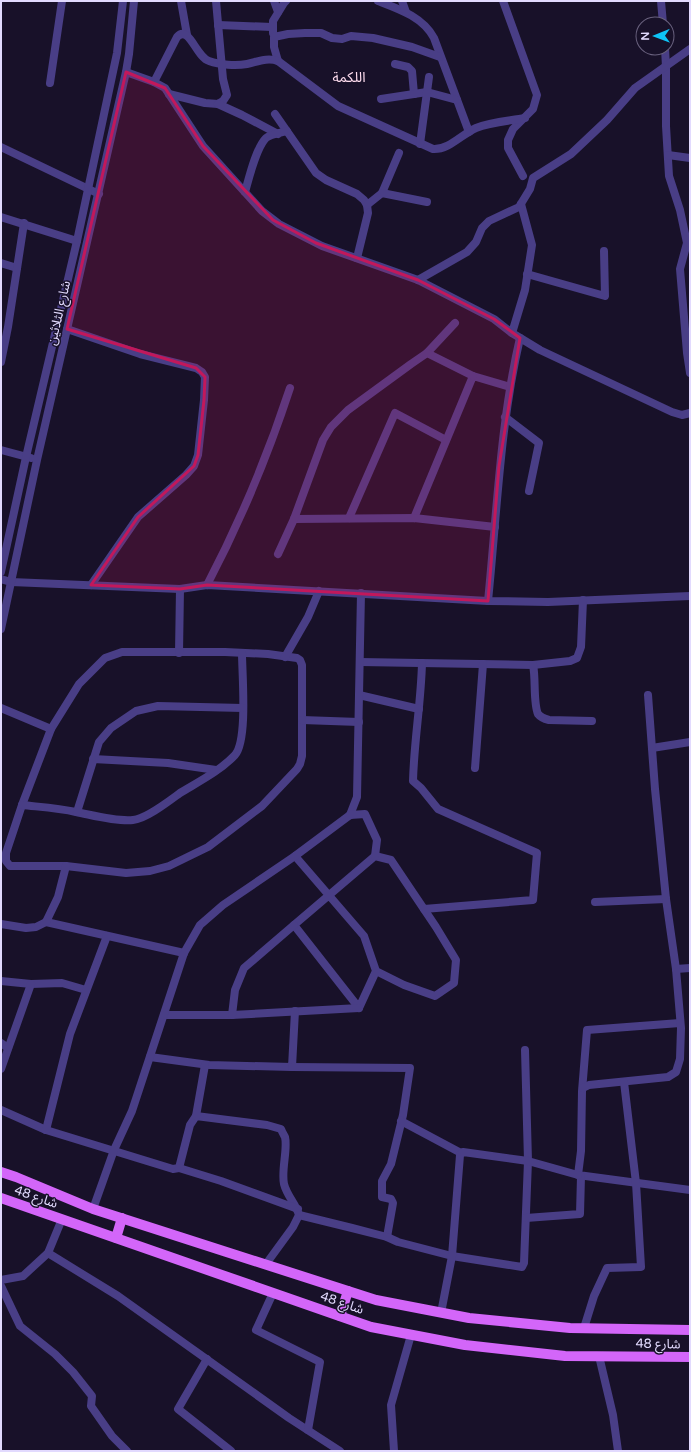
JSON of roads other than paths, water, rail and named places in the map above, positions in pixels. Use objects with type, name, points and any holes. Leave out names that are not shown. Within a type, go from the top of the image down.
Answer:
[{"type":"main road","name":"شارع 48","points":[[1,1172],[93,1209],[376,1300],[469,1318],[570,1328],[690,1330]]},
{"type":"main road","name":"شارع 48","points":[[1,1198],[371,1327],[465,1345],[565,1356],[690,1357]]},
{"type":"main road","points":[[116,1238],[122,1218]]},
{"type":"main road","points":[[340,1316],[348,1291]]},
{"type":"street","points":[[50,82],[62,1]]},
{"type":"street","name":"شارع الثلاثين","points":[[1,572],[26,457],[77,241],[118,52],[123,1]]},
{"type":"street","name":"شارع الثلاثين","points":[[1,629],[37,460],[130,54],[134,1]]},
{"type":"street","points":[[181,1],[187,35],[202,57],[209,61],[242,65],[268,59],[278,61],[338,106],[429,149],[440,149],[480,126],[525,118]]},
{"type":"street","points":[[216,1],[222,63],[227,95],[224,101],[218,104]]},
{"type":"street","points":[[274,1],[278,12]]},
{"type":"street","points":[[278,61],[274,47],[272,27],[273,21],[286,1]]},
{"type":"street","points":[[378,1],[406,12],[429,29],[434,38],[469,132]]},
{"type":"street","points":[[402,1],[406,12]]},
{"type":"street","points":[[502,1],[537,95],[533,109],[513,129],[508,140],[508,148],[523,176]]},
{"type":"street","points":[[661,1],[662,16]]},
{"type":"street","points":[[218,25],[272,27]]},
{"type":"street","points":[[274,37],[305,32],[321,33],[332,38],[342,39],[351,36],[374,38],[440,57]]},
{"type":"street","points":[[154,82],[177,37],[182,34],[187,35]]},
{"type":"street","points":[[418,280],[467,252],[476,242],[482,228],[489,220],[519,207],[530,189],[533,178],[571,154],[607,120],[635,88],[690,49]]},
{"type":"street","points":[[665,56],[666,126],[669,176],[680,210],[687,243],[680,269],[690,373]]},
{"type":"street","points":[[395,64],[408,67],[412,71],[414,94]]},
{"type":"street","points":[[126,72],[154,82],[164,88],[199,141],[262,211],[279,224],[316,243],[418,280],[494,319],[512,333],[553,356],[672,412],[682,415],[690,413]]},
{"type":"street","points":[[420,144],[429,77]]},
{"type":"street","points":[[381,99],[427,92],[457,100]]},
{"type":"street","points":[[169,94],[205,103],[218,104],[278,134]]},
{"type":"street","points":[[275,114],[316,173],[326,180],[357,194],[367,205],[367,218],[357,258]]},
{"type":"street","points":[[245,192],[259,150],[267,138],[287,131]]},
{"type":"street","points":[[1,147],[99,194]]},
{"type":"street","points":[[367,205],[382,193],[399,153]]},
{"type":"street","points":[[668,155],[690,158]]},
{"type":"street","points":[[382,193],[426,202]]},
{"type":"street","points":[[512,333],[525,290],[532,244],[521,204]]},
{"type":"street","points":[[1,217],[24,223],[77,241]]},
{"type":"street","points":[[1,362],[4,326],[17,268],[24,223]]},
{"type":"street","points":[[527,274],[605,296],[604,251]]},
{"type":"street","points":[[1,263],[17,268]]},
{"type":"street","points":[[278,554],[294,519],[323,440],[336,420],[427,353],[455,323]]},
{"type":"street","points":[[67,329],[140,354],[196,368],[202,372],[205,377],[198,455],[194,466],[186,475],[138,517],[91,585]]},
{"type":"street","points":[[488,601],[499,466],[505,417],[520,338]]},
{"type":"street","points":[[427,353],[473,376],[510,387]]},
{"type":"street","points":[[414,518],[473,376]]},
{"type":"street","points":[[207,585],[227,547],[247,500],[277,428],[290,388]]},
{"type":"street","points":[[348,518],[395,413],[446,440]]},
{"type":"street","points":[[505,417],[539,443],[529,491]]},
{"type":"street","points":[[1,450],[37,460]]},
{"type":"street","points":[[294,519],[414,518],[495,527]]},
{"type":"street","points":[[1,579],[12,582],[180,589],[207,585],[488,601],[548,602],[690,596]]},
{"type":"street","points":[[179,653],[180,589]]},
{"type":"street","points":[[285,657],[308,617],[319,591]]},
{"type":"street","points":[[350,815],[356,797],[361,593]]},
{"type":"street","points":[[360,662],[533,665],[570,661],[577,658],[581,647],[583,600]]},
{"type":"street","points":[[122,652],[179,653],[268,654],[297,658],[300,660],[302,665],[302,756],[300,764],[262,806],[208,847],[169,866],[150,871],[126,874],[66,866],[10,866],[6,861],[6,853],[22,805],[51,729],[80,684],[105,658],[122,652]]},
{"type":"street","points":[[22,805],[60,809],[113,819],[134,820],[151,812],[216,770],[235,754],[239,748],[242,738],[242,653]]},
{"type":"street","points":[[422,663],[413,781],[421,788],[438,809],[537,853],[533,900],[424,909]]},
{"type":"street","points":[[475,768],[483,664]]},
{"type":"street","points":[[533,665],[538,714],[549,720],[592,721]]},
{"type":"street","points":[[359,695],[419,709]]},
{"type":"street","points":[[583,1088],[588,1085],[668,1077],[676,1072],[680,1059],[680,1023],[676,969],[666,899],[655,789],[648,695]]},
{"type":"street","points":[[77,812],[99,742],[110,728],[136,712],[158,706],[243,708]]},
{"type":"street","points":[[1,708],[51,729]]},
{"type":"street","points":[[302,720],[359,722]]},
{"type":"street","points":[[652,748],[690,742]]},
{"type":"street","points":[[93,759],[168,763],[216,770]]},
{"type":"street","points":[[93,1209],[114,1150],[132,1111],[184,953],[200,925],[223,905],[295,856],[350,815],[365,814],[377,840],[375,856],[244,968],[235,990],[232,1015]]},
{"type":"street","points":[[295,856],[364,936],[376,971],[359,1008]]},
{"type":"street","points":[[375,856],[391,860],[456,960],[454,983],[435,996],[404,985],[376,971]]},
{"type":"street","points":[[1,924],[26,928],[36,927],[46,922],[58,897],[66,866]]},
{"type":"street","points":[[595,902],[666,899]]},
{"type":"street","points":[[46,922],[184,953]]},
{"type":"street","points":[[294,925],[359,1008]]},
{"type":"street","points":[[46,1130],[70,1034],[107,936]]},
{"type":"street","points":[[676,969],[690,968]]},
{"type":"street","points":[[1,981],[31,984],[62,983],[86,990]]},
{"type":"street","points":[[1,1069],[4,1045],[31,984]]},
{"type":"street","points":[[164,1015],[232,1015],[359,1008]]},
{"type":"street","points":[[292,1067],[296,1011]]},
{"type":"street","points":[[526,1218],[580,1214],[579,1176],[582,1091],[587,1030],[680,1023]]},
{"type":"street","points":[[1,1110],[46,1130],[173,1169],[180,1168],[221,1181],[299,1212],[387,1237],[398,1242],[452,1256],[522,1267],[524,1263],[528,1161],[526,1050]]},
{"type":"street","points":[[150,1057],[205,1065],[410,1068],[401,1121],[391,1164],[382,1181],[382,1198],[392,1199],[393,1203],[387,1237]]},
{"type":"street","points":[[180,1168],[190,1125],[196,1116],[205,1065]]},
{"type":"street","points":[[584,1328],[594,1296],[607,1268],[641,1267],[636,1183],[624,1082]]},
{"type":"street","points":[[196,1116],[267,1125],[281,1129],[285,1139],[283,1175],[284,1186],[290,1200],[299,1212]]},
{"type":"street","points":[[401,1121],[461,1153],[463,1152],[528,1161],[579,1176],[690,1190]]},
{"type":"street","points":[[441,1313],[452,1256],[461,1153]]},
{"type":"street","points":[[266,1264],[293,1226],[299,1212]]},
{"type":"street","points":[[1,1280],[24,1276],[48,1253],[62,1219]]},
{"type":"street","points":[[48,1253],[118,1296],[340,1451]]},
{"type":"street","points":[[1,1286],[20,1326],[55,1354],[73,1372],[92,1396],[91,1406],[112,1436],[126,1451]]},
{"type":"street","points":[[273,1293],[256,1330],[320,1362],[308,1430]]},
{"type":"street","points":[[394,1451],[390,1405],[411,1335]]},
{"type":"street","points":[[599,1356],[613,1415],[618,1451]]},
{"type":"street","points":[[207,1359],[178,1409],[231,1451]]},
{"type":"district","name":"اللكمة","points":[[349,77]]}]
